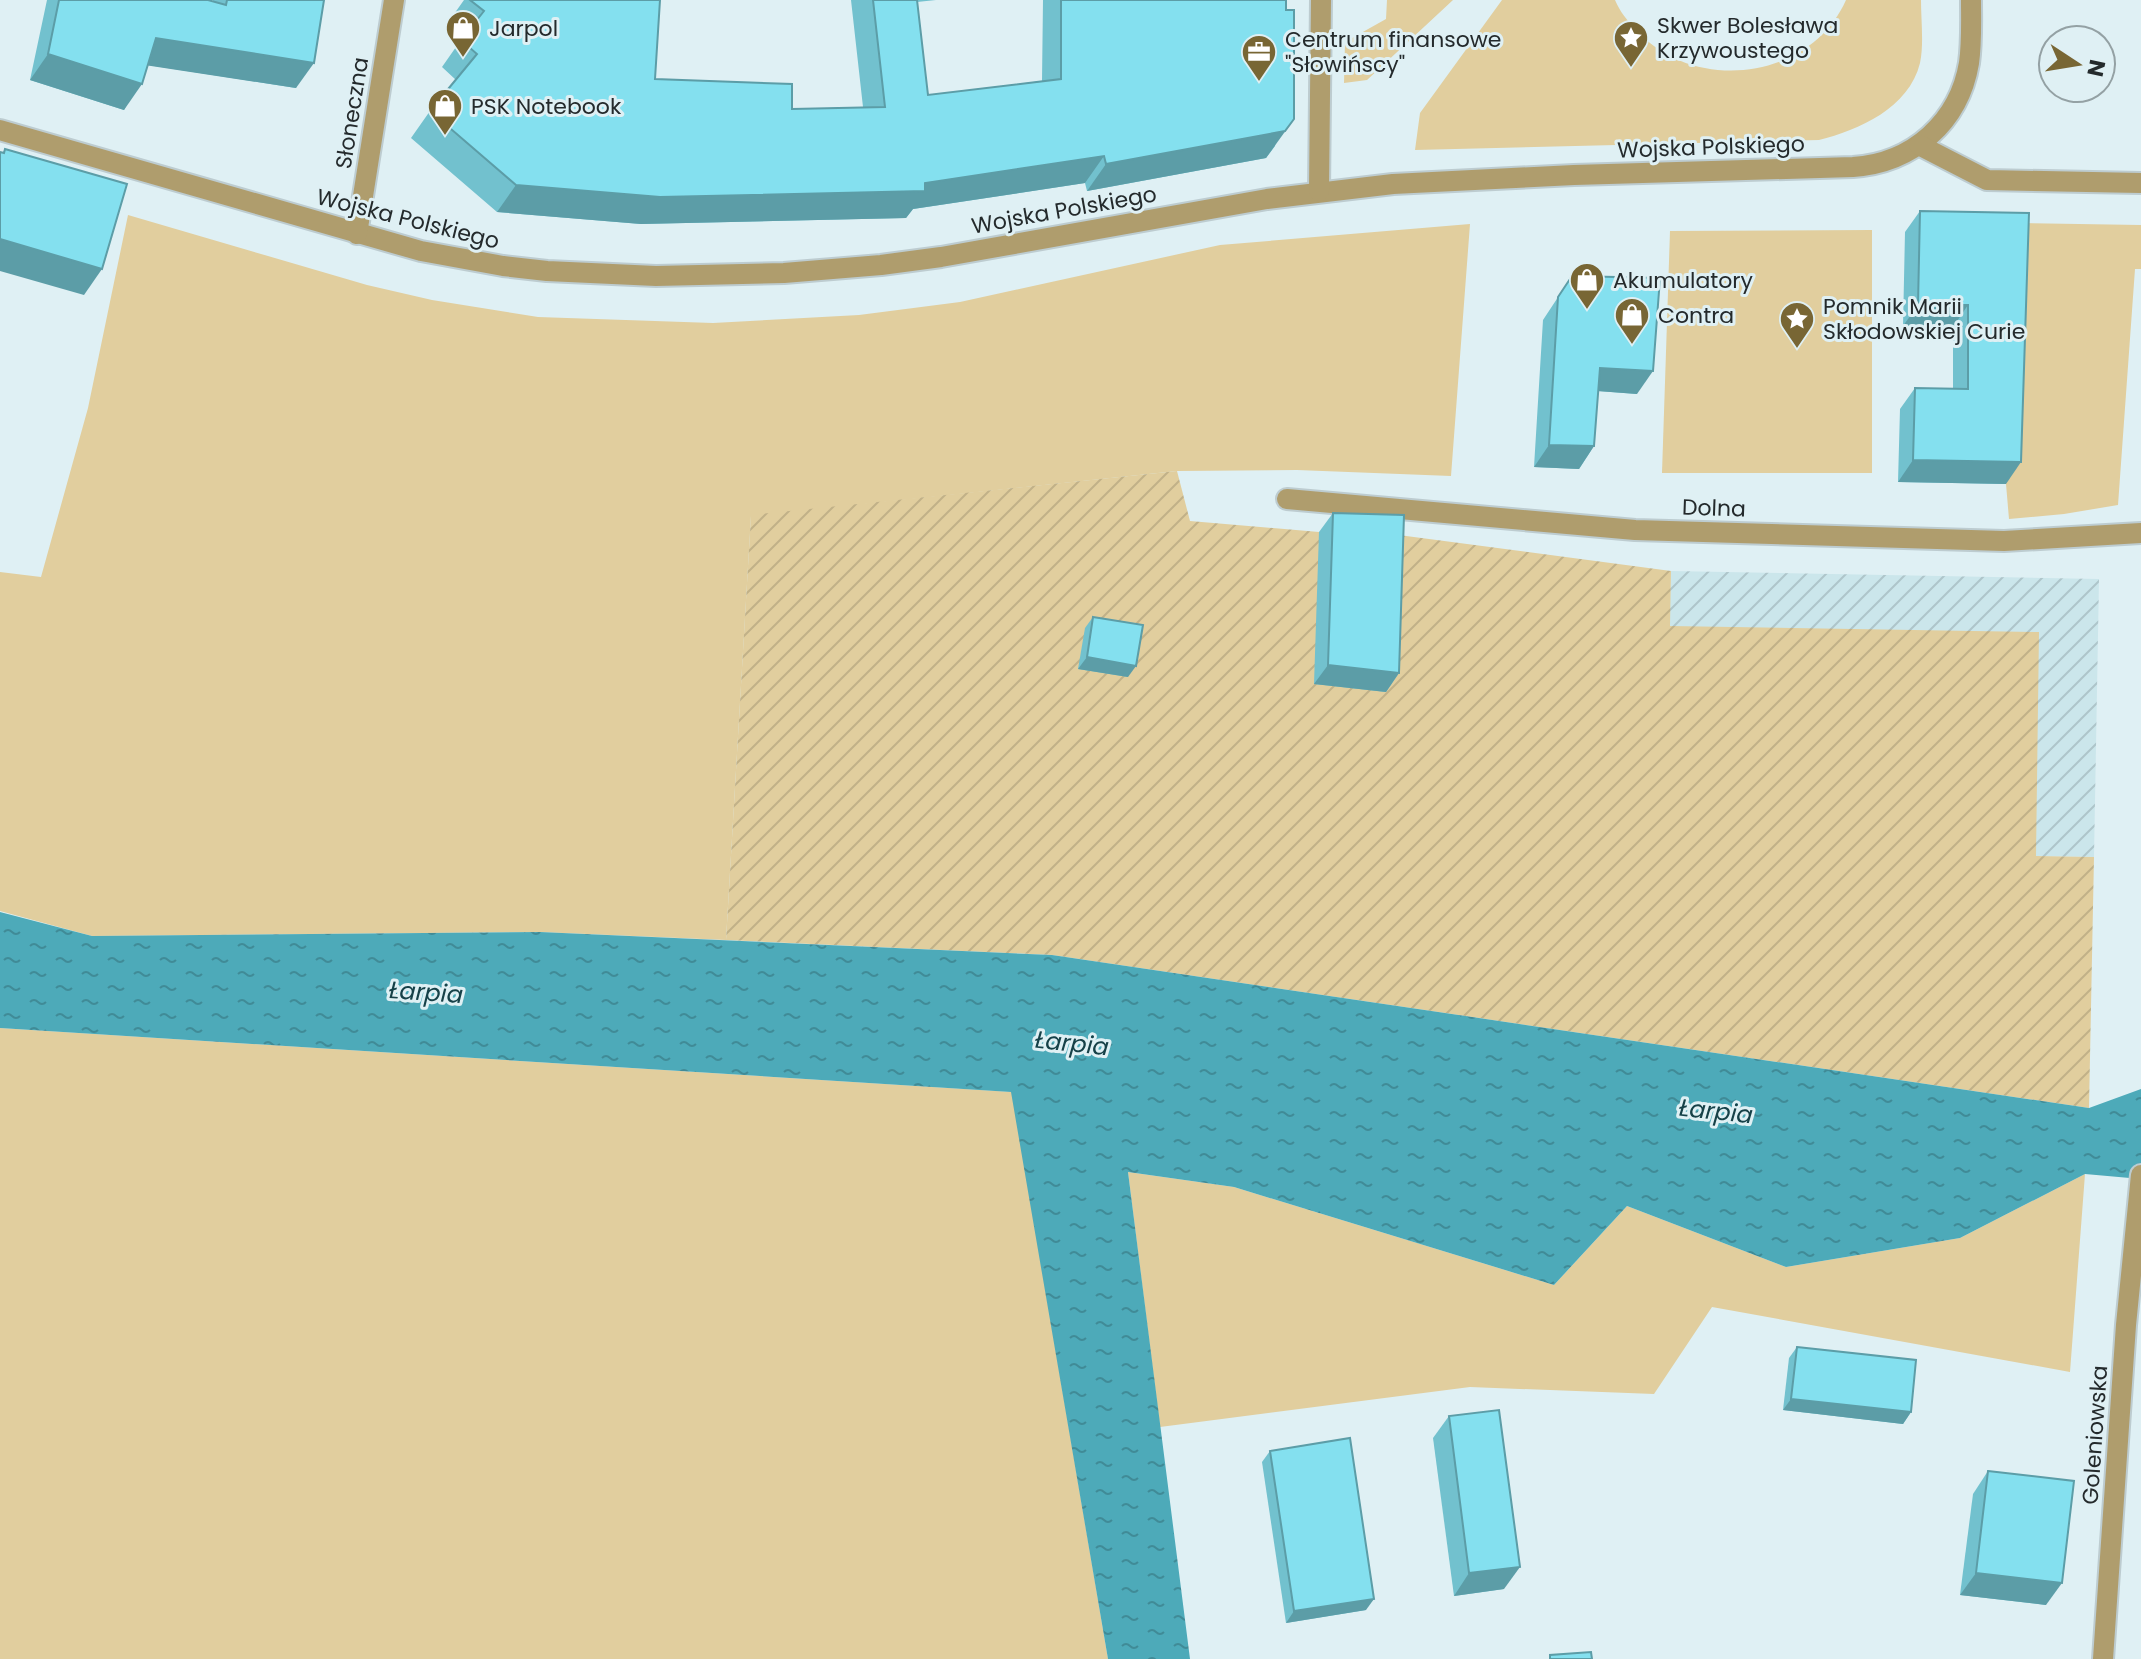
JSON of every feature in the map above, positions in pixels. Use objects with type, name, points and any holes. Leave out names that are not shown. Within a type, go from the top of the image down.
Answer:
[{"type":"street","name":"Słoneczna","points":[[357,234],[394,0]]},
{"type":"street","points":[[1319,191],[1321,0]]},
{"type":"street","name":"Wojska Polskiego","points":[[0,130],[357,234],[467,260],[547,271],[656,276],[834,271],[941,257],[1319,191],[1478,179],[1853,167],[1882,163],[1919,145],[1951,112],[1963,86],[1971,51],[1971,0]]},
{"type":"street","points":[[1919,145],[1987,180],[2141,183]]},
{"type":"street","name":"Dolna","points":[[1287,499],[1635,530],[2004,541],[2141,533]]},
{"type":"street","name":"Goleniowska","points":[[2103,1659],[2126,1325],[2141,1175]]},
{"type":"shaded area","points":[[1387,0],[1453,0],[1367,80],[1344,83],[1345,42],[1386,19]]},
{"type":"shaded area","name":"Skwer Bolesława Krzywoustego","points":[[1502,0],[1615,0],[1636,30],[1660,50],[1688,64],[1718,70],[1749,69],[1779,62],[1806,48],[1829,27],[1846,0],[1921,0],[1921,56],[1914,79],[1894,105],[1866,123],[1819,140],[1415,150],[1420,113]]},
{"type":"shaded area","points":[[128,215],[367,285],[432,300],[538,317],[713,323],[859,315],[960,302],[1220,245],[1470,224],[1451,476],[1297,470],[1177,471],[751,516],[726,940],[540,932],[92,936],[0,911],[0,572],[41,577],[88,408]]},
{"type":"shaded area","points":[[2014,223],[2141,225],[2141,269],[2135,269],[2118,505],[2009,519],[2006,484]]},
{"type":"shaded area","points":[[1872,230],[1872,473],[1662,473],[1670,231]]},
{"type":"shaded area","points":[[1177,471],[1190,521],[1319,532],[1391,534],[1671,571],[1670,626],[2039,632],[2036,856],[2094,857],[2089,1108],[1052,955],[726,940],[751,515]]},
{"type":"shaded area","points":[[1671,571],[2099,579],[2094,857],[2036,856],[1669,626]]},
{"type":"shaded area","points":[[0,1028],[1012,1092],[1108,1659],[0,1659]]},
{"type":"shaded area","points":[[1128,1172],[1234,1187],[1554,1285],[1627,1206],[1786,1267],[1960,1238],[2085,1174],[2070,1372],[1712,1307],[1654,1394],[1470,1387],[1160,1427]]},
{"type":"water","name":"Łarpia","points":[[0,912],[92,936],[540,932],[1052,955],[2089,1108],[2141,1089],[2141,1179],[2085,1174],[1960,1238],[1786,1267],[1627,1206],[1554,1285],[1234,1187],[1128,1172],[1190,1659],[1108,1659],[1011,1092],[0,1028]]},
{"type":"building","points":[[59,0],[208,0],[226,5],[227,0],[324,0],[314,63],[156,38],[142,84],[48,54]]},
{"type":"building","points":[[470,0],[660,0],[655,79],[792,84],[792,109],[885,107],[873,0],[917,0],[928,95],[1061,79],[1061,0],[1286,0],[1286,10],[1294,10],[1294,119],[1285,131],[1106,164],[1104,156],[925,183],[925,191],[660,197],[516,185],[430,111],[477,54],[461,40],[484,11]]},
{"type":"building","points":[[5,149],[127,184],[102,269],[0,239],[0,152],[4,153]]},
{"type":"building","points":[[1920,211],[2029,213],[2021,462],[1913,460],[1915,388],[1968,389],[1968,305],[1918,305]]},
{"type":"building","points":[[1572,276],[1660,278],[1653,371],[1600,368],[1594,446],[1549,445],[1558,297]]},
{"type":"building","points":[[1333,513],[1404,515],[1399,673],[1328,665]]},
{"type":"building","points":[[1093,617],[1143,625],[1136,666],[1087,657]]},
{"type":"building","points":[[1797,1347],[1916,1360],[1911,1412],[1791,1399]]},
{"type":"building","points":[[1499,1410],[1520,1567],[1469,1573],[1449,1416]]},
{"type":"building","points":[[1350,1438],[1374,1599],[1294,1611],[1270,1451]]},
{"type":"building","points":[[1988,1471],[2074,1481],[2062,1583],[1976,1573]]},
{"type":"building","points":[[1591,1652],[1592,1659],[1550,1659],[1550,1655]]},
{"type":"place","name":"Jarpol","points":[[463,59]]},
{"type":"place","name":"Skwer Bolesława Krzywoustego","points":[[1631,69]]},
{"type":"place","name":"Centrum finansowe \"Słowińscy\"","points":[[1259,83]]},
{"type":"place","name":"PSK Notebook","points":[[445,137]]},
{"type":"place","name":"Akumulatory","points":[[1587,311]]},
{"type":"place","name":"Contra","points":[[1632,346]]},
{"type":"place","name":"Pomnik Marii Skłodowskiej Curie","points":[[1797,350]]}]
